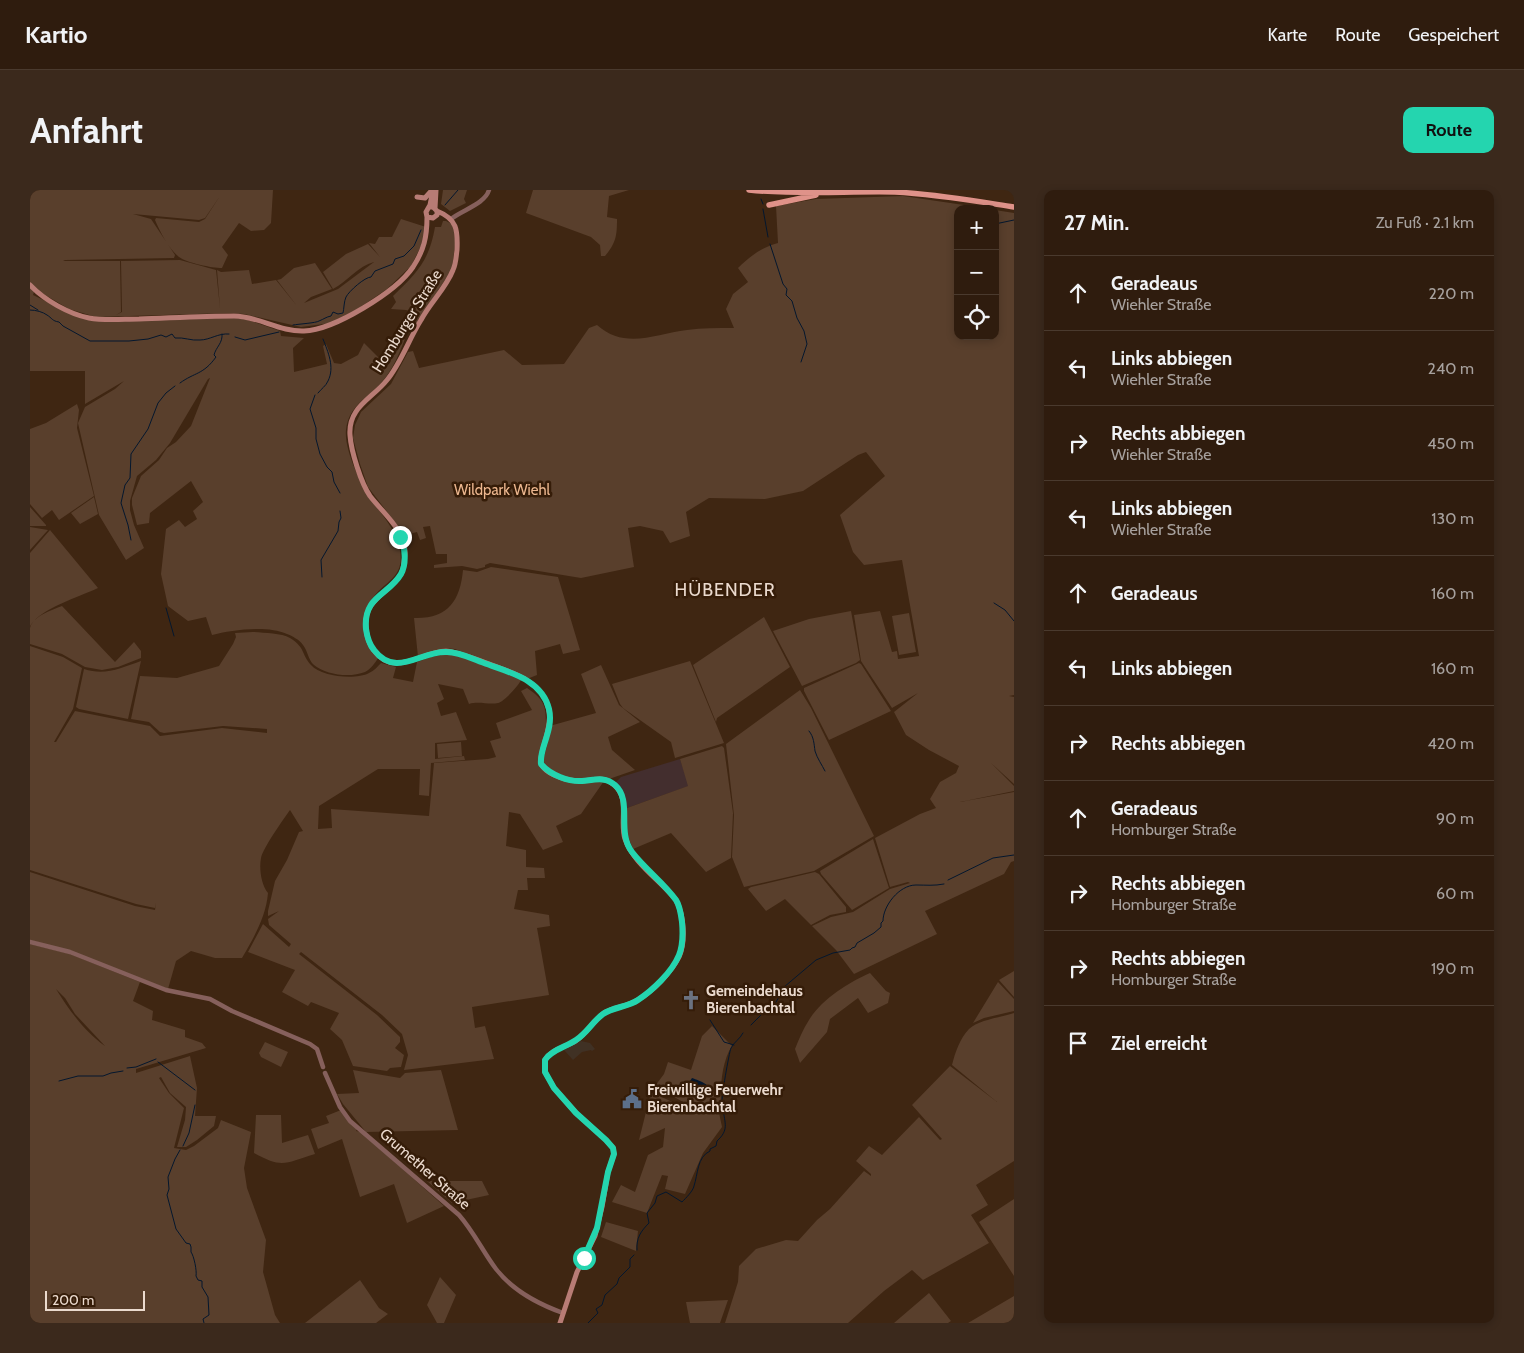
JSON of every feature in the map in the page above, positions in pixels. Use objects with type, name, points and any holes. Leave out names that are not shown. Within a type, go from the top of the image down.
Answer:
[{"type":"main road","points":[[418,197],[425,198],[432,190]]},
{"type":"main road","points":[[432,190],[433,213]]},
{"type":"main road","points":[[30,285],[40,294],[65,308],[91,318],[236,316],[292,330],[311,331],[334,325],[348,318],[387,292],[412,269],[419,257],[428,231],[436,190]]},
{"type":"main road","points":[[749,190],[771,192],[897,192],[1014,206]]},
{"type":"main road","points":[[769,206],[827,191]]},
{"type":"main road","points":[[433,213],[450,218]]},
{"type":"main road","name":"Homburger Straße","points":[[450,218],[457,233],[454,268],[423,315],[388,378],[356,409],[350,427],[350,438],[366,488],[397,530],[404,547],[401,573],[394,583],[377,597],[368,610],[366,620],[369,641],[374,650],[384,660],[404,663],[416,661],[439,652],[452,652],[520,676],[536,688],[545,699],[549,709],[549,728],[541,764],[550,772],[573,780],[605,779],[615,785],[624,803],[623,830],[626,840],[636,857],[676,900],[681,916],[682,943],[678,958],[672,967],[645,995],[632,1003],[602,1015],[576,1041],[550,1054],[545,1060],[545,1072],[554,1088],[576,1113],[606,1140],[613,1148],[614,1154],[595,1236],[581,1263],[563,1313]]},
{"type":"main road","points":[[560,1323],[563,1313]]},
{"type":"street","points":[[450,218],[480,202],[489,190]]},
{"type":"street","name":"Grumether Straße","points":[[30,942],[70,952],[180,994],[210,999],[232,1011],[310,1044],[317,1049],[323,1067],[322,1071],[325,1072],[340,1108],[350,1120],[459,1215],[470,1227],[496,1269],[508,1282],[520,1292],[563,1313]]},
{"type":"shaded area","points":[[680,759],[689,786],[627,808],[623,792],[616,782],[621,777]]},
{"type":"shaded area","points":[[581,1041],[590,1043],[595,1049],[582,1052],[573,1060],[564,1050]]},
{"type":"green space","points":[[30,190],[273,190],[271,223],[264,230],[251,231],[239,223],[222,247],[228,255],[222,268],[188,261],[179,257],[170,248],[175,255],[174,258],[63,261],[120,261],[121,312],[116,315],[122,312],[121,261],[180,260],[216,270],[220,308],[217,270],[221,272],[249,270],[252,284],[276,280],[297,306],[277,280],[294,268],[315,263],[332,289],[311,297],[304,303],[338,289],[374,262],[358,270],[333,289],[323,272],[346,254],[368,244],[380,257],[369,243],[375,244],[379,237],[392,237],[401,219],[426,227],[421,246],[411,266],[387,289],[359,308],[331,323],[301,327],[244,314],[230,313],[96,317],[69,309],[35,289],[33,295],[81,318],[235,318],[248,320],[280,331],[281,336],[304,338],[293,348],[294,372],[327,364],[323,346],[326,344],[334,363],[341,364],[358,355],[364,343],[383,362],[388,358],[405,331],[414,322],[413,312],[391,309],[396,302],[393,296],[421,266],[429,249],[435,227],[441,227],[443,221],[452,224],[455,233],[455,245],[452,269],[415,326],[410,328],[396,360],[385,378],[354,409],[346,430],[350,456],[357,474],[370,498],[392,529],[400,550],[401,559],[397,573],[372,599],[365,615],[364,630],[366,637],[378,658],[373,666],[359,674],[331,673],[312,663],[305,647],[300,641],[279,631],[249,629],[212,635],[206,617],[188,621],[168,606],[161,574],[166,529],[179,520],[185,527],[197,519],[193,511],[203,502],[191,481],[150,513],[149,523],[137,525],[132,498],[141,476],[191,426],[210,378],[170,443],[156,460],[137,476],[130,501],[130,510],[144,548],[126,560],[99,515],[78,423],[85,407],[115,389],[124,381],[85,404],[85,371],[30,371]],"holes":[[[220,196],[205,219],[199,222],[156,218],[155,220],[165,240],[151,219],[133,214],[199,220],[205,218]]]},
{"type":"green space","points":[[443,190],[467,190],[464,199],[466,203],[450,211],[441,204]]},
{"type":"green space","points":[[533,190],[629,190],[609,196],[607,217],[617,219],[617,230],[614,243],[605,256],[601,256],[600,245],[591,237],[526,213]]},
{"type":"green space","name":"Wildpark Wiehl","points":[[903,196],[964,205],[954,205],[954,340],[999,340],[999,211],[1014,213],[1014,695],[1009,696],[1014,697],[1014,784],[991,763],[1014,786],[1014,791],[960,802],[1014,792],[1014,861],[1011,862],[1004,874],[925,911],[937,934],[854,974],[836,950],[812,926],[831,917],[853,912],[890,889],[910,883],[890,887],[875,838],[920,814],[936,808],[930,799],[940,782],[956,773],[959,766],[906,735],[894,712],[918,693],[892,708],[861,661],[854,615],[880,611],[892,652],[897,651],[898,659],[919,656],[902,560],[864,565],[853,552],[840,515],[885,476],[866,452],[858,455],[803,491],[765,499],[709,498],[686,512],[690,536],[670,543],[663,531],[640,526],[628,528],[634,567],[581,578],[490,563],[485,565],[485,567],[477,569],[462,566],[434,568],[434,565],[447,563],[447,554],[436,554],[430,526],[423,527],[426,538],[420,540],[417,532],[405,535],[368,487],[353,438],[355,425],[361,412],[391,384],[408,352],[413,351],[419,368],[504,350],[522,365],[564,364],[589,328],[597,325],[608,333],[629,339],[652,337],[693,329],[734,328],[726,309],[733,294],[748,282],[738,268],[756,253],[778,243],[776,206],[816,199]]},
{"type":"green space","points":[[77,404],[79,410],[77,428],[94,496],[59,520],[52,510],[42,518],[30,504],[30,429],[46,423]]},
{"type":"green space","points":[[94,497],[98,514],[80,524],[71,513]]},
{"type":"green space","points":[[30,507],[46,525],[46,526],[30,526]]},
{"type":"green space","points":[[30,527],[48,530],[30,550]]},
{"type":"green space","points":[[50,530],[98,588],[51,608],[30,626],[30,553]]},
{"type":"green space","points":[[491,567],[558,577],[580,650],[563,654],[560,644],[535,651],[537,675],[527,679],[455,649],[436,650],[418,657],[414,618],[436,615],[450,606],[459,591],[463,570],[477,572]]},
{"type":"green space","points":[[62,606],[115,662],[134,642],[141,651],[141,658],[118,667],[102,670],[85,667],[62,654],[30,644],[30,628],[35,620],[43,614]]},
{"type":"green space","points":[[851,611],[860,660],[802,686],[773,631],[809,619]]},
{"type":"green space","points":[[909,613],[916,652],[899,655],[892,616]]},
{"type":"green space","points":[[764,617],[790,667],[717,718],[716,722],[693,665]]},
{"type":"green space","points":[[235,633],[277,634],[290,638],[299,645],[311,665],[330,675],[348,677],[363,675],[373,671],[381,663],[396,667],[393,678],[413,682],[417,662],[428,658],[453,654],[521,680],[507,697],[498,703],[469,704],[463,689],[438,684],[444,699],[437,703],[441,716],[456,712],[467,740],[435,743],[435,759],[464,756],[465,760],[431,763],[429,796],[419,795],[420,769],[378,769],[319,806],[318,829],[332,828],[331,809],[429,816],[434,763],[488,759],[496,757],[490,741],[501,738],[496,723],[532,710],[521,691],[527,688],[538,696],[543,704],[546,714],[546,727],[596,713],[581,674],[601,665],[619,705],[640,722],[608,737],[612,750],[635,770],[609,779],[596,776],[582,780],[573,779],[548,770],[543,761],[548,742],[545,741],[540,755],[540,764],[546,772],[558,778],[576,783],[604,781],[581,814],[556,826],[563,842],[543,850],[520,814],[509,812],[506,846],[526,850],[526,867],[544,868],[545,878],[527,878],[528,890],[518,890],[514,909],[549,915],[550,926],[537,928],[549,995],[472,1007],[475,1028],[485,1026],[494,1059],[404,1070],[408,1055],[402,1034],[382,1015],[301,952],[299,954],[377,1015],[400,1037],[400,1042],[395,1048],[404,1055],[401,1067],[390,1068],[387,1071],[353,1066],[342,1040],[330,1029],[339,1013],[311,1002],[308,1006],[282,992],[295,970],[248,952],[263,924],[289,947],[291,944],[269,925],[268,919],[279,911],[268,916],[275,881],[287,860],[299,832],[303,831],[290,810],[269,841],[261,858],[261,876],[268,893],[267,902],[259,927],[242,958],[215,958],[191,951],[176,961],[168,989],[70,951],[30,940],[30,872],[135,906],[155,910],[156,903],[155,908],[136,904],[30,870],[30,646],[63,657],[82,668],[73,709],[54,742],[56,742],[75,711],[150,726],[160,736],[222,728],[267,733],[267,729],[223,726],[164,733],[160,732],[149,722],[131,719],[140,676],[177,678],[219,666],[233,644],[236,637]]},
{"type":"green space","points":[[141,661],[128,719],[76,707],[84,669],[99,672]]},
{"type":"green space","points":[[690,661],[724,743],[675,758],[671,742],[623,708],[612,684]]},
{"type":"green space","points":[[859,663],[891,711],[829,740],[804,688]]},
{"type":"green space","points":[[800,690],[811,708],[874,836],[814,871],[744,887],[732,857],[734,815],[726,744]]},
{"type":"green space","points":[[461,742],[462,756],[438,758],[437,744]]},
{"type":"green space","points":[[722,746],[724,748],[733,813],[731,858],[706,872],[671,833],[633,849],[626,831],[627,808],[688,786],[680,759]]},
{"type":"green space","points":[[873,839],[889,888],[852,910],[820,871]]},
{"type":"green space","points":[[815,872],[819,874],[846,907],[846,912],[830,915],[811,925],[785,899],[766,911],[748,889],[751,887]]},
{"type":"green space","points":[[30,944],[70,954],[140,982],[133,1001],[153,1011],[152,1020],[185,1030],[185,1037],[202,1043],[206,1048],[136,1069],[136,1073],[190,1056],[197,1088],[195,1116],[216,1116],[214,1126],[197,1140],[186,1147],[177,1147],[185,1120],[186,1107],[170,1093],[161,1077],[159,1078],[169,1093],[184,1108],[174,1148],[186,1150],[194,1146],[218,1128],[221,1120],[251,1132],[244,1168],[247,1188],[266,1240],[263,1272],[275,1315],[280,1323],[30,1323]],"holes":[[[56,989],[65,998],[75,1014],[105,1046],[78,1020]]]},
{"type":"green space","points":[[1014,971],[1014,997],[999,980]]},
{"type":"green space","points":[[870,973],[890,993],[888,1003],[868,1013],[858,998],[830,1019],[827,1032],[800,1063],[795,1049],[814,1013],[836,992]]},
{"type":"green space","points":[[998,982],[1014,999],[1014,1011],[984,1018],[973,1023]]},
{"type":"green space","points":[[1014,1013],[1014,1161],[976,1185],[988,1205],[971,1215],[989,1243],[923,1280],[912,1270],[884,1291],[848,1323],[725,1323],[738,1282],[739,1266],[756,1249],[786,1240],[798,1241],[864,1171],[871,1176],[856,1161],[869,1146],[882,1155],[919,1117],[940,1140],[942,1139],[912,1105],[950,1066],[997,1102],[952,1065],[960,1041],[969,1029],[984,1021]]},
{"type":"green space","points":[[712,1026],[732,1046],[722,1074],[721,1104],[683,1102],[655,1086],[664,1074],[668,1062],[691,1070],[702,1036]]},
{"type":"green space","points":[[265,1042],[288,1052],[281,1067],[261,1057],[259,1053]]},
{"type":"green space","points":[[353,1070],[400,1078],[405,1073],[441,1070],[458,1130],[366,1132],[337,1094],[359,1093]]},
{"type":"green space","points":[[651,1092],[683,1107],[718,1108],[722,1127],[703,1153],[685,1194],[665,1189],[668,1176],[662,1175],[647,1213],[612,1202],[621,1185],[635,1192],[648,1155],[663,1147],[665,1128],[639,1140]]},
{"type":"green space","points":[[341,1110],[357,1129],[356,1131],[361,1132],[444,1206],[407,1223],[394,1184],[360,1197],[342,1139],[318,1149],[311,1129],[329,1123],[326,1116]]},
{"type":"green space","points":[[256,1115],[281,1115],[282,1143],[308,1135],[315,1154],[290,1162],[278,1163],[254,1153]]},
{"type":"green space","points":[[427,1181],[482,1181],[489,1195],[452,1203]]},
{"type":"green space","points":[[1014,1199],[1014,1276],[979,1222]]},
{"type":"green space","points":[[606,1222],[638,1231],[636,1251],[601,1237]]},
{"type":"green space","points":[[440,1277],[456,1295],[444,1323],[437,1323],[427,1305]]},
{"type":"green space","points":[[360,1280],[379,1308],[388,1314],[376,1323],[305,1323]]},
{"type":"green space","points":[[929,1293],[951,1321],[948,1323],[894,1323]]},
{"type":"green space","points":[[1014,1296],[1014,1323],[968,1323]]},
{"type":"green space","points":[[728,1300],[720,1323],[690,1323],[686,1302]]},
{"type":"water","points":[[692,1078],[708,1086],[713,1095],[711,1097],[691,1095],[690,1081]]},
{"type":"waterway","points":[[445,205],[458,190]]},
{"type":"waterway","points":[[761,199],[763,204]]},
{"type":"waterway","points":[[763,209],[768,237]]},
{"type":"waterway","points":[[999,223],[1014,220]]},
{"type":"waterway","points":[[293,325],[317,322],[331,316],[333,312],[343,313],[345,299],[350,291],[371,277],[375,271],[393,264],[395,259],[404,256],[414,246],[421,230]]},
{"type":"waterway","points":[[770,244],[783,284],[787,289],[786,295],[792,301],[797,318],[804,331],[807,344],[801,362]]},
{"type":"waterway","points":[[30,305],[38,310]]},
{"type":"waterway","points":[[30,310],[44,313],[90,341],[129,341],[148,339],[161,335],[166,337],[172,334],[175,338],[200,340],[229,334]]},
{"type":"waterway","points":[[235,337],[245,340],[279,332]]},
{"type":"waterway","points":[[180,383],[203,370],[211,363],[216,357],[214,355],[222,334]]},
{"type":"waterway","points":[[318,393],[327,383],[331,370],[330,360],[323,339]]},
{"type":"waterway","points":[[131,540],[121,503],[125,485],[130,478],[131,454],[148,429],[158,403],[175,386]]},
{"type":"waterway","points":[[315,395],[310,409],[316,428],[316,439],[320,454],[332,472],[334,482],[340,493]]},
{"type":"waterway","points":[[322,577],[321,560],[338,531],[341,518],[340,511]]},
{"type":"waterway","points":[[994,603],[1005,610],[1014,621]]},
{"type":"waterway","points":[[166,608],[174,636]]},
{"type":"waterway","points":[[809,731],[813,738],[816,754],[825,771]]},
{"type":"waterway","points":[[948,880],[993,858],[1014,855]]},
{"type":"waterway","points":[[751,1025],[768,1008],[773,1007],[782,995],[784,987],[816,960],[833,953],[850,950],[881,927],[886,909],[898,892],[910,886],[944,884]]},
{"type":"waterway","points":[[710,1020],[724,1042],[734,1045]]},
{"type":"waterway","points":[[722,1102],[731,1048],[743,1033]]},
{"type":"waterway","points":[[127,1068],[136,1067],[156,1059]]},
{"type":"waterway","points":[[158,1062],[195,1090]]},
{"type":"waterway","points":[[59,1081],[78,1076],[103,1076],[123,1071]]},
{"type":"waterway","points":[[183,1146],[189,1133],[195,1105]]},
{"type":"waterway","points":[[637,1250],[637,1242],[640,1235],[649,1223],[647,1213],[655,1203],[657,1196],[666,1192],[682,1202],[692,1190],[700,1162],[710,1149],[716,1146],[717,1141],[725,1130],[723,1109]]},
{"type":"waterway","points":[[180,1150],[168,1177],[169,1189],[167,1195],[176,1229],[186,1243],[190,1244],[196,1276],[198,1280],[202,1281],[202,1287],[208,1297],[209,1315],[203,1319],[204,1323]]},
{"type":"waterway","points":[[588,1323],[598,1313],[596,1309],[602,1305],[605,1295],[617,1284],[619,1278],[630,1267],[630,1259],[634,1255]]},
{"type":"place","name":"Gemeindehaus Bierenbachtal","points":[[691,1000]]},
{"type":"place","name":"Freiwillige Feuerwehr Bierenbachtal","points":[[632,1099]]},
{"type":"district","name":"HÜBENDER","points":[[725,590]]},
{"type":"route","points":[[400,537],[404,544],[405,553],[401,573],[394,583],[377,597],[368,610],[366,620],[367,634],[374,650],[384,660],[404,663],[416,661],[439,652],[452,652],[505,670],[527,680],[541,692],[549,709],[550,722],[541,764],[550,772],[561,777],[581,781],[605,779],[615,785],[624,803],[623,830],[631,850],[671,894],[679,906],[682,924],[682,943],[678,958],[667,972],[645,995],[632,1003],[606,1012],[576,1041],[550,1054],[545,1060],[545,1072],[554,1088],[576,1113],[613,1148],[614,1158],[608,1172],[595,1236],[584,1258]]}]
